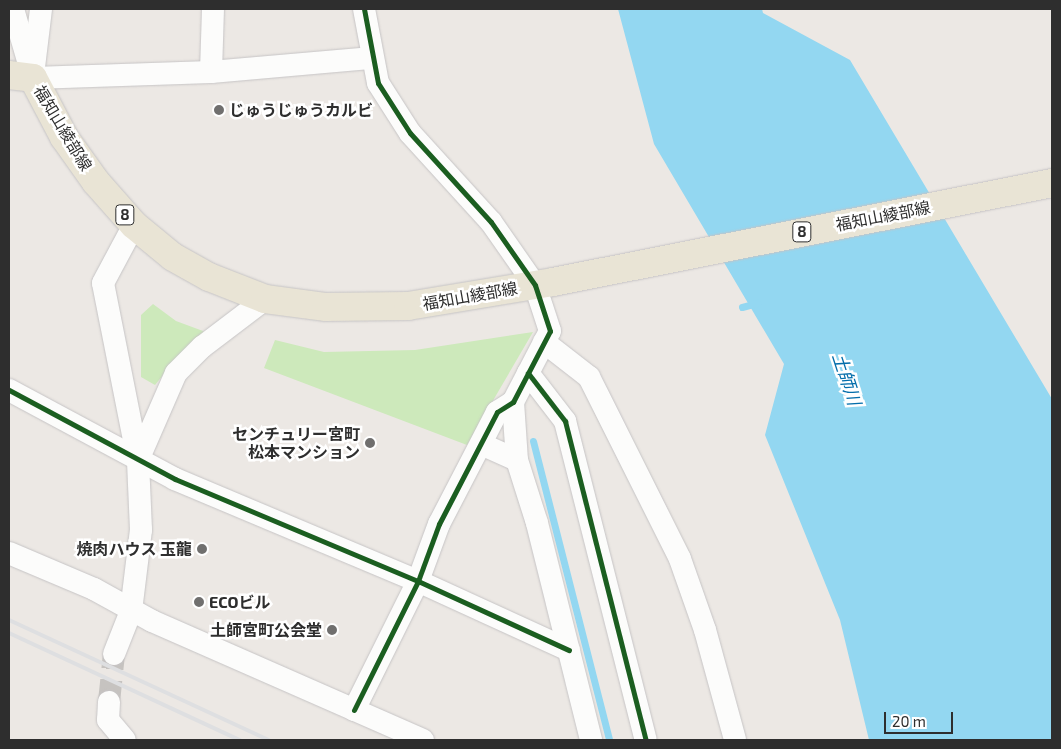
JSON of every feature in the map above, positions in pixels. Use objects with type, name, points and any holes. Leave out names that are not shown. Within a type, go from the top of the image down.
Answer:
[{"type":"main road","name":"福知山綾部線","points":[[21,76],[96,182],[134,226],[173,257],[194,269],[265,299],[326,307],[408,306],[544,284],[1052,183]]},
{"type":"street","points":[[13,9],[21,76]]},
{"type":"street","points":[[21,76],[41,9]]},
{"type":"street","points":[[211,72],[212,9]]},
{"type":"street","points":[[354,710],[418,581],[439,524],[480,444],[497,412],[513,402],[550,330],[544,284],[491,222],[410,133],[378,82],[364,9]]},
{"type":"street","points":[[21,76],[211,72],[372,58]]},
{"type":"street","points":[[114,654],[131,611],[141,530],[138,460],[103,283],[134,226]]},
{"type":"street","points":[[138,460],[176,373],[202,347],[265,299]]},
{"type":"street","points":[[544,342],[589,377],[680,559],[705,630],[735,740]]},
{"type":"street","points":[[528,373],[565,421],[646,740]]},
{"type":"street","points":[[9,390],[175,479],[418,581],[569,650]]},
{"type":"street","points":[[513,402],[517,460],[538,523],[591,740]]},
{"type":"street","points":[[480,444],[517,460]]},
{"type":"street","points":[[9,553],[94,589],[131,611],[423,740]]},
{"type":"street","points":[[109,702],[108,720],[125,740]]},
{"type":"green space","points":[[153,304],[176,321],[203,331],[206,337],[173,363],[155,385],[141,377],[141,315]]},
{"type":"green space","points":[[533,332],[467,445],[264,368],[275,340],[324,352],[415,350]]},
{"type":"water","name":"土師川","points":[[618,9],[762,9],[763,13],[850,60],[1052,399],[1052,740],[869,740],[840,620],[765,435],[784,364],[654,144]]},
{"type":"waterway","points":[[742,307],[757,303]]},
{"type":"waterway","points":[[533,441],[609,740]]},
{"type":"tunnel","points":[[109,702],[114,654]]},
{"type":"railway","points":[[9,620],[269,740]]},
{"type":"railway","points":[[9,633],[240,740]]},
{"type":"cycle path","points":[[354,710],[418,581],[439,524],[497,412],[513,402],[550,331],[535,285],[491,222],[410,133],[378,83],[364,9]]},
{"type":"cycle path","points":[[528,373],[565,421],[646,740]]},
{"type":"cycle path","points":[[9,390],[175,479],[418,581],[569,650]]},
{"type":"place","name":"じゅうじゅうカルビ","points":[[219,110]]},
{"type":"place","name":"センチュリー宮町 松本マンション","points":[[370,443]]},
{"type":"place","name":"焼肉ハウス 玉龍","points":[[202,549]]},
{"type":"place","name":"ECOビル","points":[[199,602]]},
{"type":"place","name":"土師宮町公会堂","points":[[332,630]]}]
